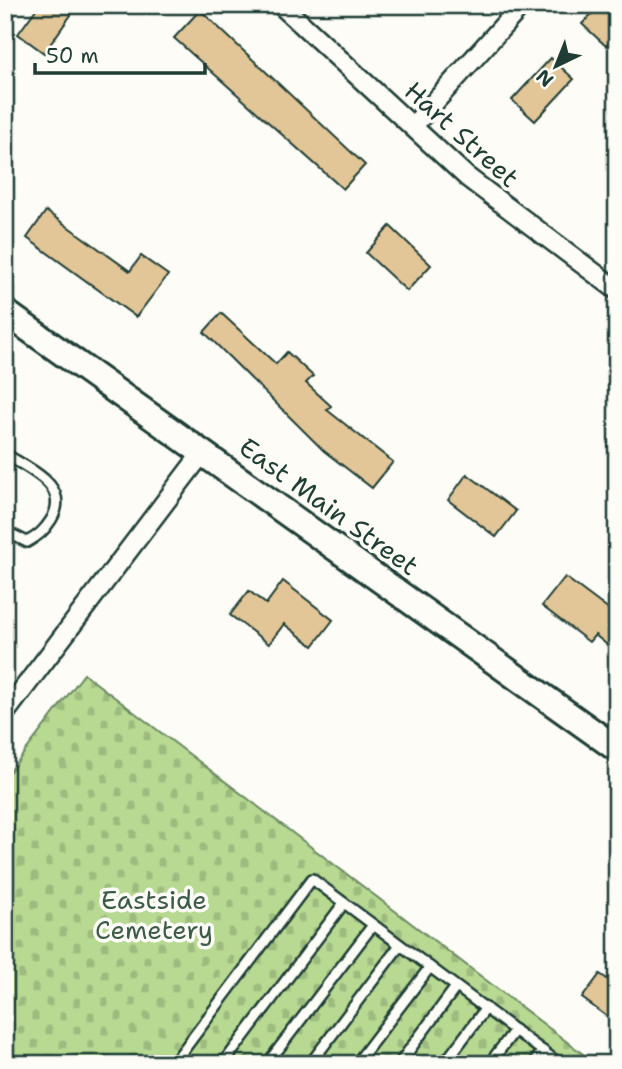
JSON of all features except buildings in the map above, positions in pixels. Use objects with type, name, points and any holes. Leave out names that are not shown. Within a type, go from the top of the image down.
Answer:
[{"type":"main road","name":"East Main Street","points":[[5,312],[617,749]]},
{"type":"street","name":"Hart Street","points":[[281,5],[467,177],[617,290]]},
{"type":"street","points":[[413,126],[522,5]]},
{"type":"street","points":[[5,713],[203,452]]},
{"type":"lane","points":[[5,454],[48,481],[58,496],[58,508],[42,534],[27,542],[5,531]]},
{"type":"lane","points":[[173,1064],[312,879],[560,1064]]},
{"type":"lane","points":[[223,1064],[344,903]]},
{"type":"lane","points":[[267,1064],[373,925]]},
{"type":"lane","points":[[310,1064],[400,945]]},
{"type":"lane","points":[[356,1064],[430,967]]},
{"type":"lane","points":[[399,1064],[456,987]]},
{"type":"lane","points":[[444,1064],[486,1009]]},
{"type":"lane","points":[[489,1064],[515,1030]]},
{"type":"lane","points":[[533,1064],[543,1051]]},
{"type":"green space","name":"Eastside Cemetery","points":[[84,674],[596,1064],[5,1064],[5,778]]}]
